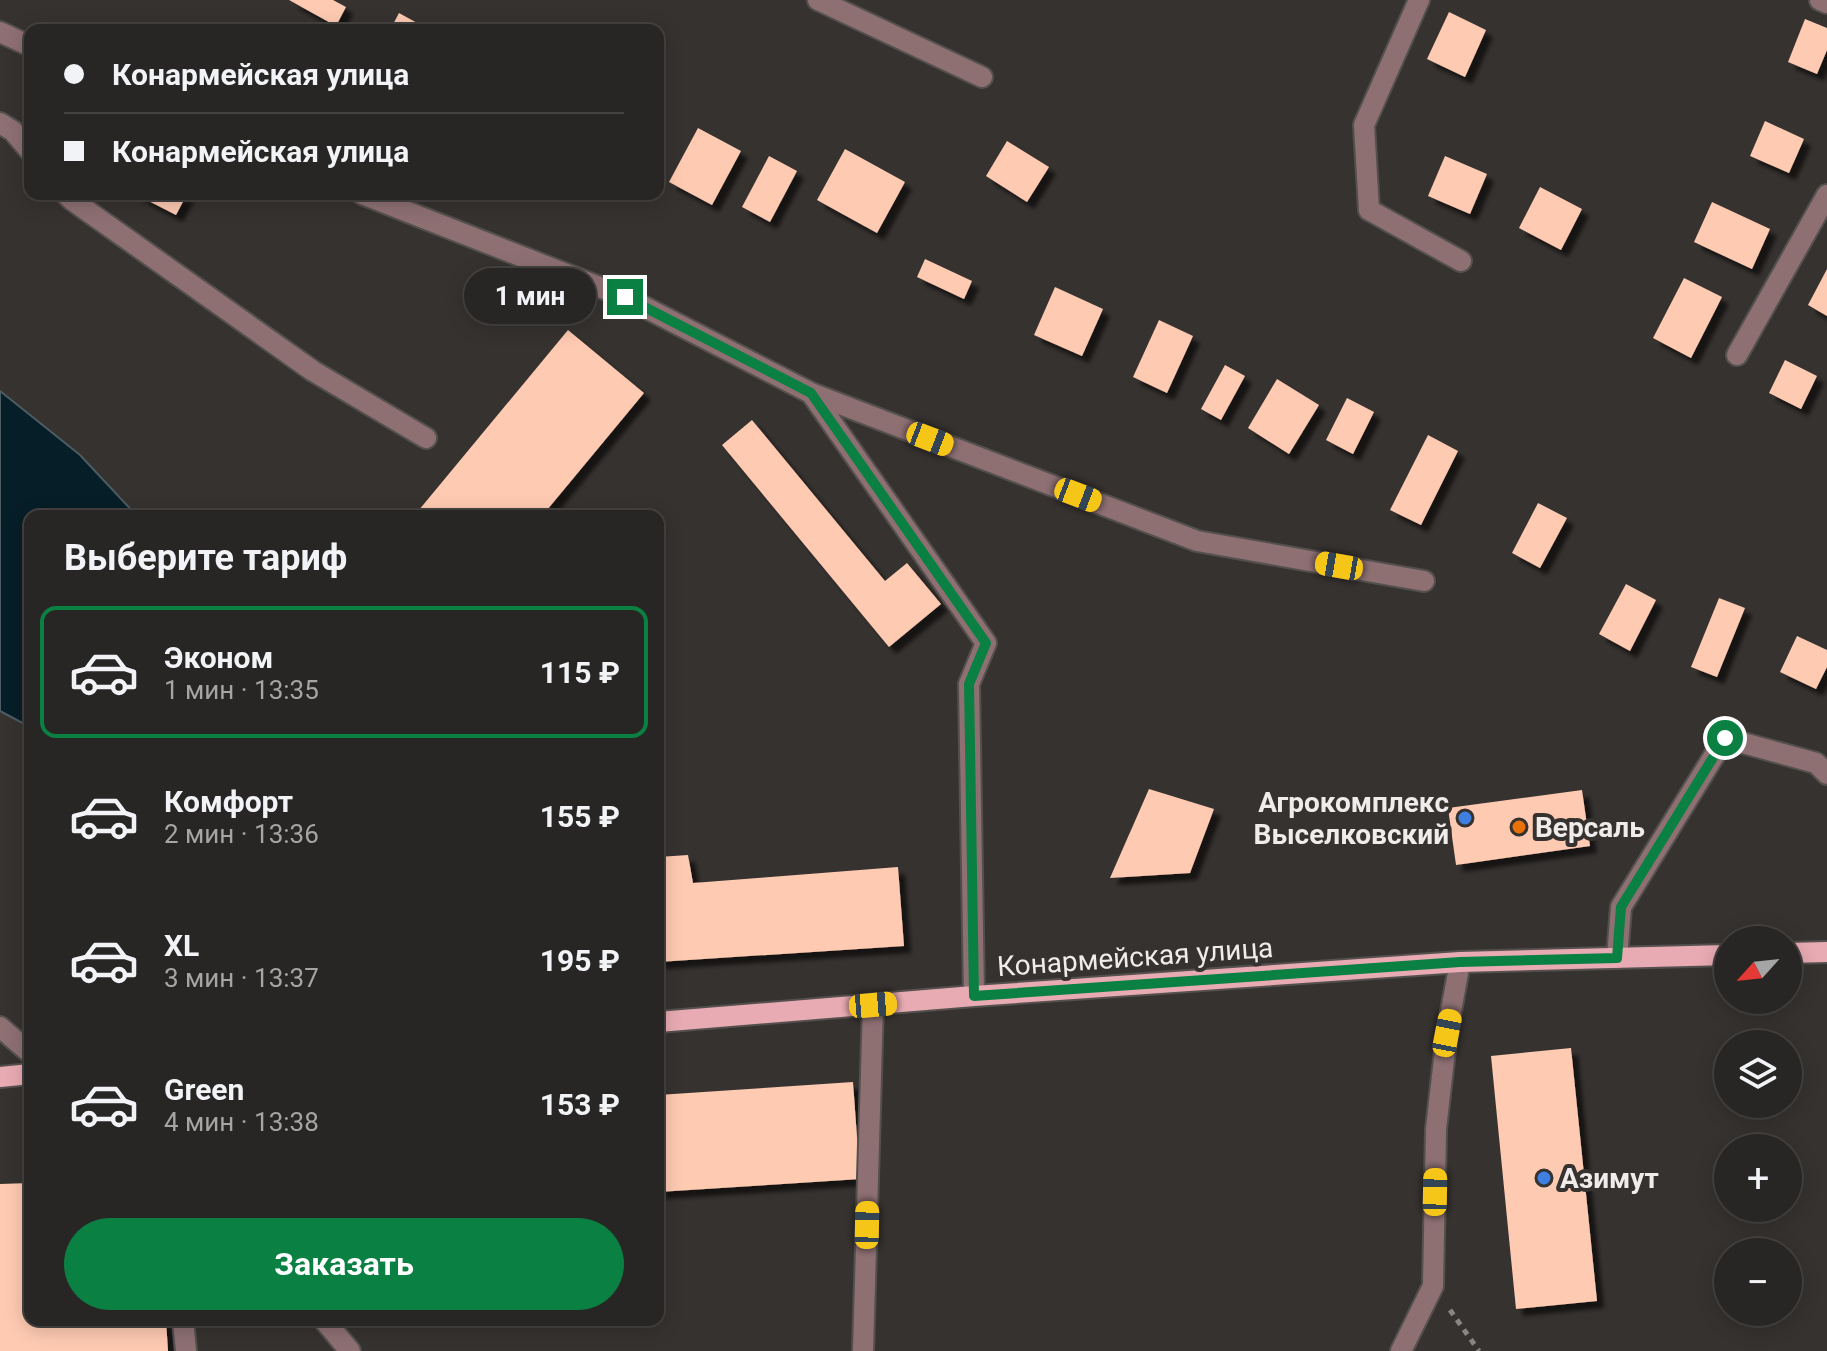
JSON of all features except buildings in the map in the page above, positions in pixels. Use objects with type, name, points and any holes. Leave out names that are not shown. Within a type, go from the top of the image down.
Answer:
[{"type":"main road","points":[[1802,953],[1827,952]]},
{"type":"main road","name":"Конармейская улица","points":[[664,1022],[1460,962],[1714,955]]},
{"type":"main road","points":[[0,1077],[24,1075]]},
{"type":"street","points":[[1419,0],[1364,125],[1369,210],[1461,261]]},
{"type":"street","points":[[1820,0],[1827,3]]},
{"type":"street","points":[[828,2],[982,77]]},
{"type":"street","points":[[0,32],[24,43]]},
{"type":"street","points":[[0,123],[13,131],[24,144]]},
{"type":"street","points":[[1737,355],[1827,195]]},
{"type":"street","points":[[72,200],[313,371],[426,438]]},
{"type":"street","points":[[377,200],[625,297],[811,393],[1197,541],[1424,581]]},
{"type":"street","points":[[811,393],[986,643],[969,684],[974,996]]},
{"type":"street","points":[[1617,958],[1621,907],[1725,738],[1816,763],[1827,774]]},
{"type":"street","points":[[1401,1351],[1433,1286],[1436,1129],[1447,1033],[1460,962]]},
{"type":"street","points":[[863,1351],[873,1005]]},
{"type":"street","points":[[0,1027],[24,1048]]},
{"type":"street","points":[[184,1326],[186,1351]]},
{"type":"street","points":[[329,1326],[350,1351]]},
{"type":"path","points":[[1433,1286],[1479,1351]]},
{"type":"water","points":[[0,391],[80,455],[131,510],[24,510],[24,724],[0,711]]},
{"type":"place","name":"Агрокомплекс Выселковский","points":[[1465,818]]},
{"type":"place","name":"Версаль","points":[[1519,827]]},
{"type":"place","name":"Азимут","points":[[1544,1178]]},
{"type":"route","points":[[625,297],[811,393],[986,643],[969,684],[974,996],[1460,962],[1617,958],[1621,907],[1725,738]]}]
